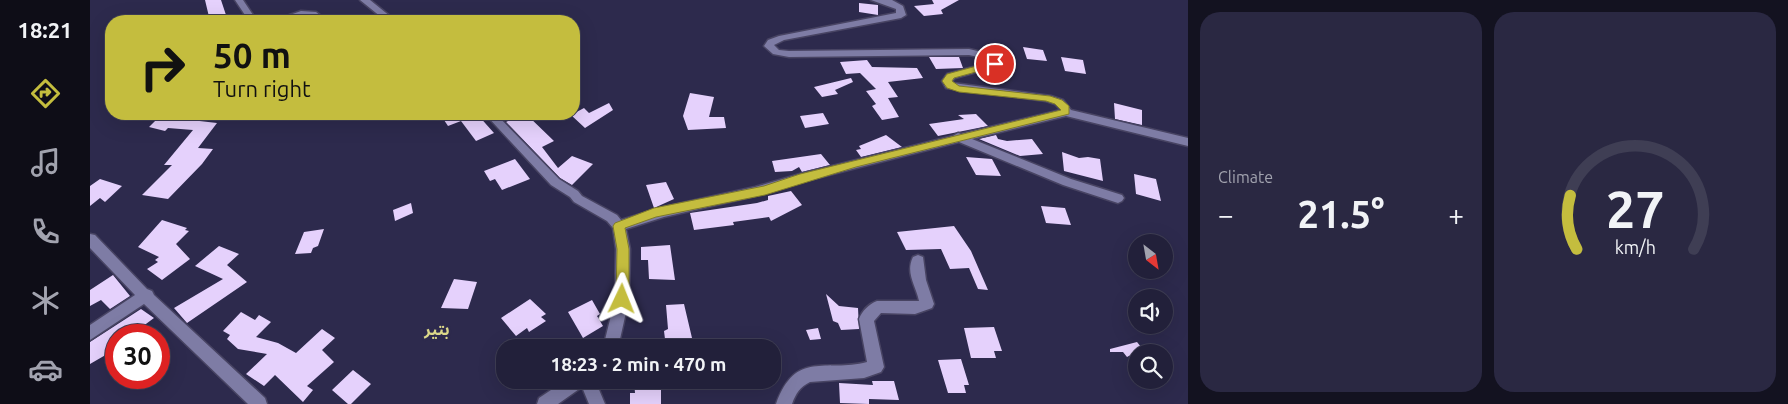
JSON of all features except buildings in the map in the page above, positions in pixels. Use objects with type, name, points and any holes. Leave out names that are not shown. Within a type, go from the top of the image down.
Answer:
[{"type":"street","points":[[240,0],[249,15]]},
{"type":"street","points":[[364,0],[383,15]]},
{"type":"street","points":[[875,0],[892,3],[900,8],[901,15],[782,38],[771,42],[769,46],[776,52],[789,54],[969,52],[986,56],[995,64],[951,76],[947,81],[950,86],[1047,98],[1059,102],[1066,108],[1066,112]]},
{"type":"street","points":[[302,15],[310,13],[317,15]]},
{"type":"street","points":[[619,226],[654,213],[765,190],[800,178],[958,137],[1066,112],[1188,142]]},
{"type":"street","points":[[496,120],[555,182],[574,194],[578,200],[612,218],[619,226],[623,249],[622,299],[612,339]]},
{"type":"street","points":[[958,137],[979,148],[1054,178],[1089,191],[1118,198]]},
{"type":"street","points":[[90,239],[121,273],[147,295],[260,404]]},
{"type":"street","points":[[784,404],[787,390],[799,380],[814,372],[866,371],[876,366],[866,319],[877,307],[890,306],[918,309],[927,304],[926,297],[916,276],[918,261]]},
{"type":"street","points":[[90,333],[147,295]]},
{"type":"street","points":[[545,404],[566,389]]},
{"type":"street","points":[[591,389],[597,404]]},
{"type":"district","name":"بتير","points":[[437,329]]},
{"type":"route","points":[[622,299],[624,266],[619,226],[654,213],[765,190],[800,178],[856,163],[1013,123],[1066,112],[1066,108],[1059,102],[1047,98],[959,89],[950,86],[947,81],[951,76],[995,64]]}]
